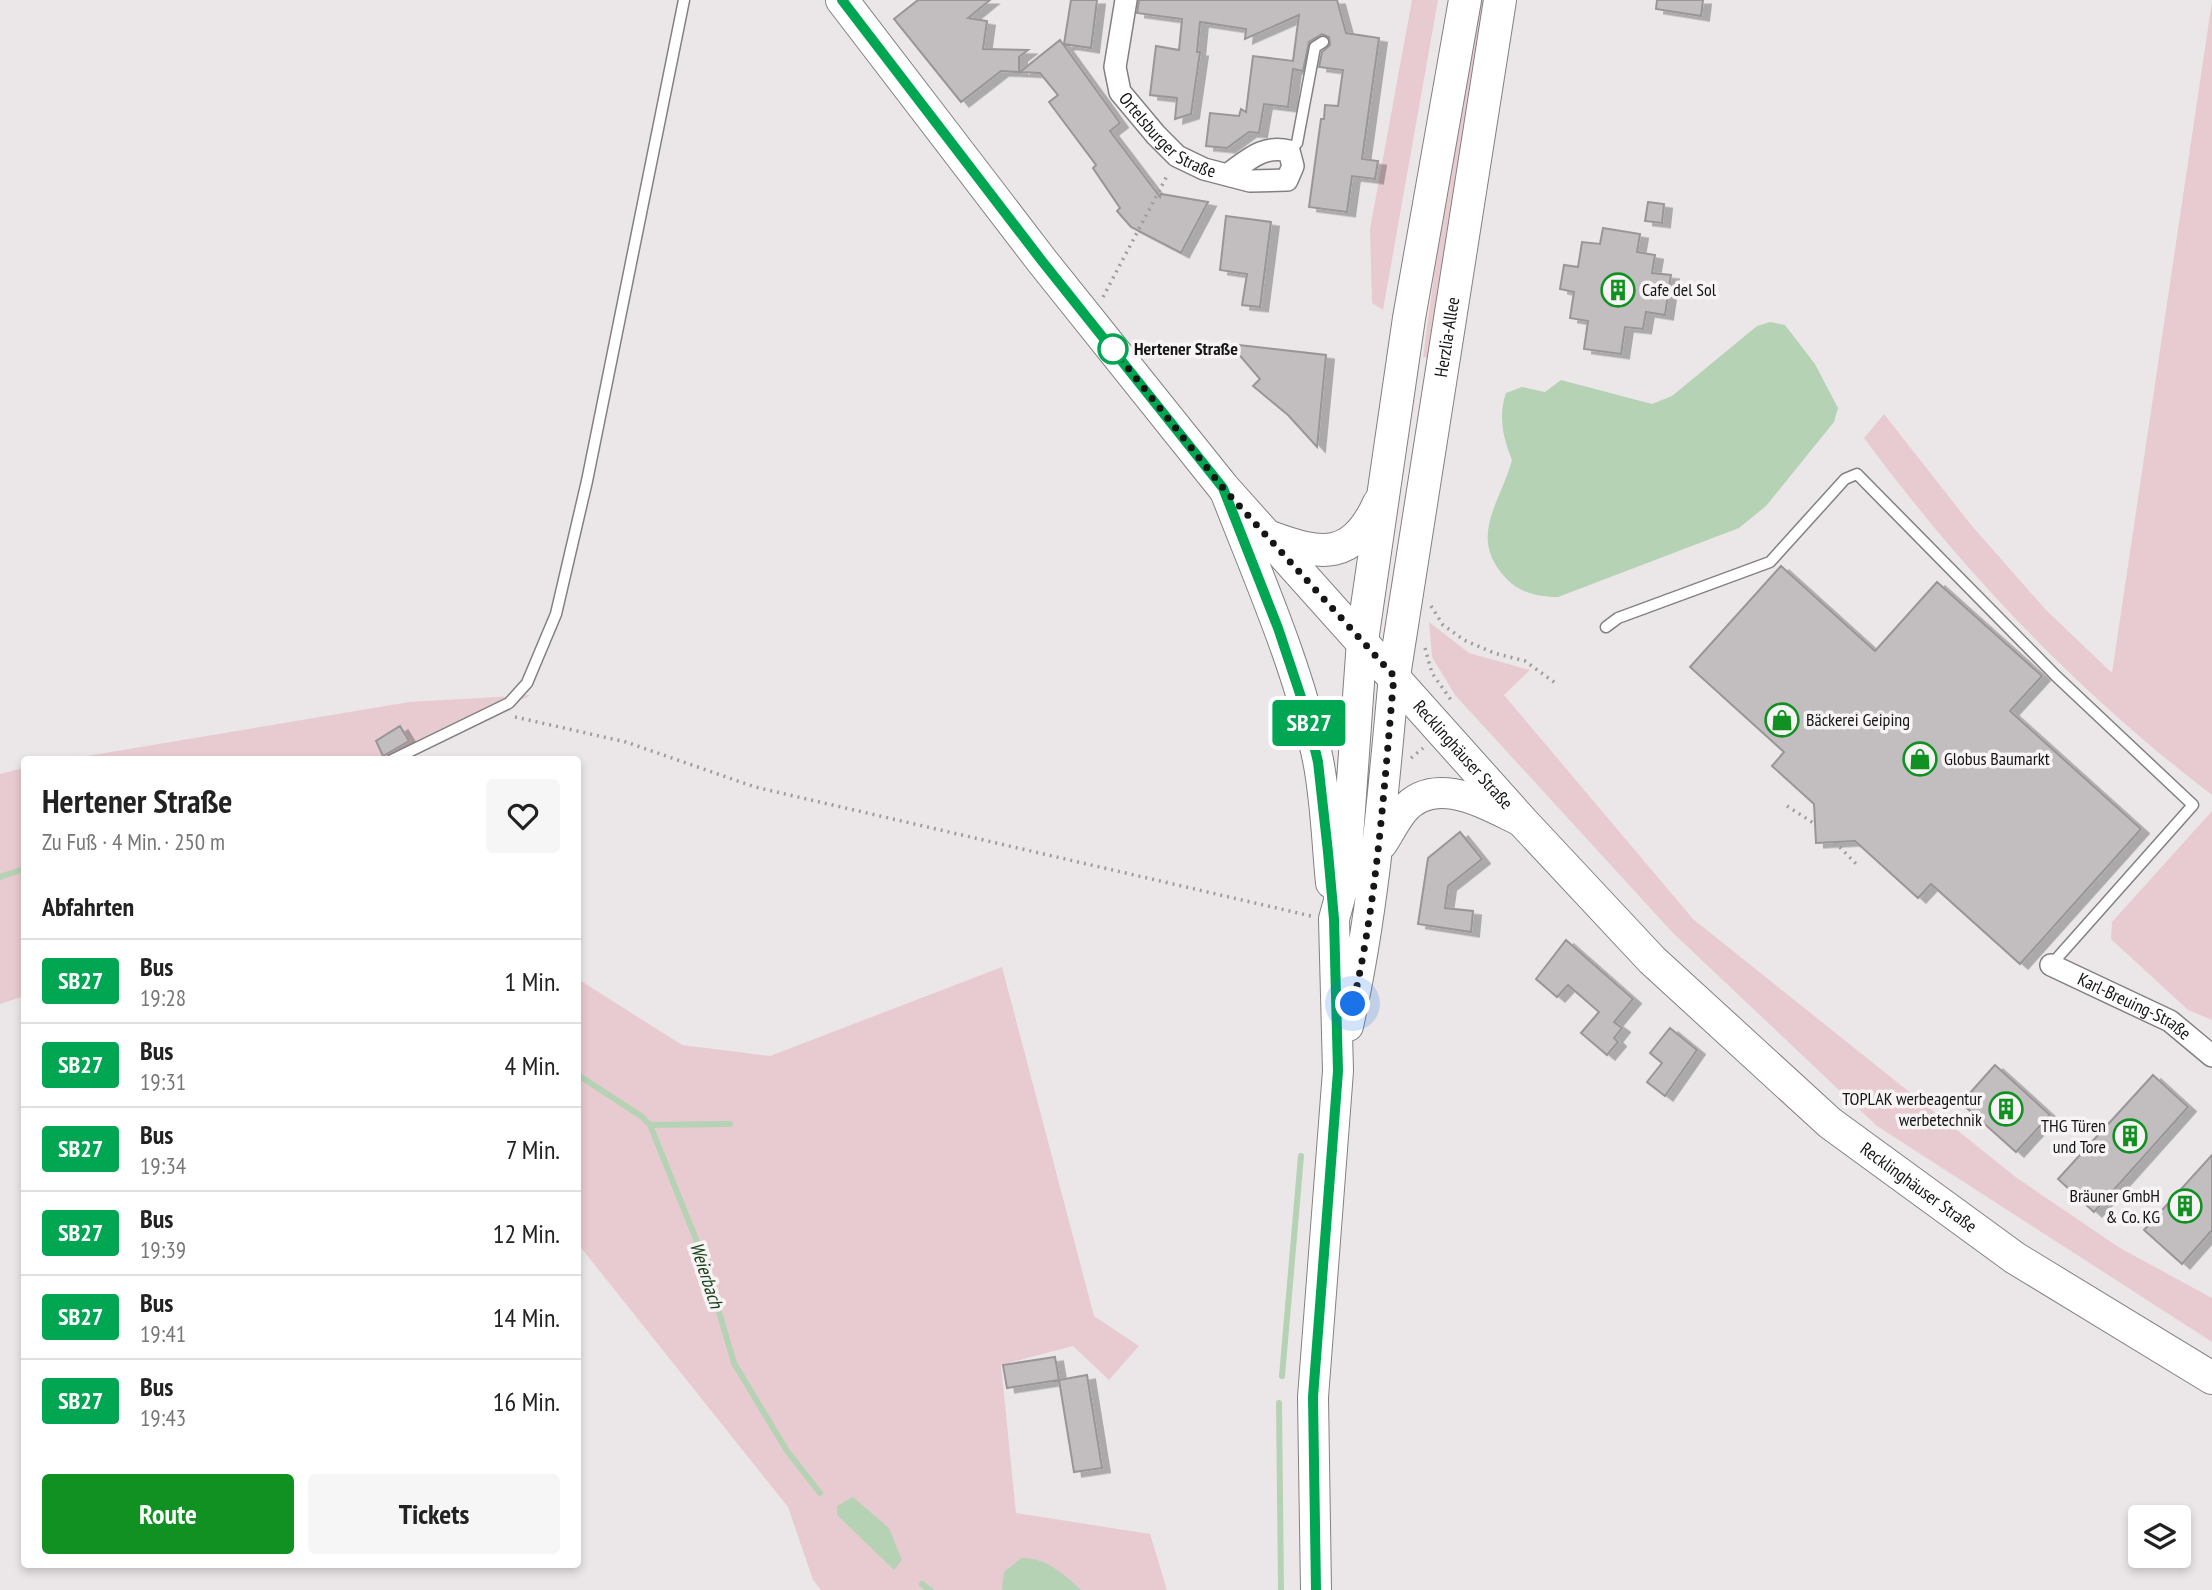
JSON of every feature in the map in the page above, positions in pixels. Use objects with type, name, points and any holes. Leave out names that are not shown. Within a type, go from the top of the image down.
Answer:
[{"type":"main road","name":"Recklinghäuser Straße","points":[[842,0],[1223,488],[1523,822],[1652,960],[1830,1123],[2015,1258],[2212,1378]]},
{"type":"main road","points":[[1334,919],[1345,879],[1362,641],[1409,318],[1465,0]]},
{"type":"main road","name":"Herzlia-Allee","points":[[1394,676],[1500,0]]},
{"type":"main road","points":[[1264,535],[1306,550],[1333,551],[1360,535],[1373,516],[1386,486]]},
{"type":"main road","points":[[1223,488],[1278,628],[1309,725],[1318,762],[1334,919],[1338,1071],[1313,1397],[1316,1590]]},
{"type":"main road","points":[[1338,1071],[1363,959],[1378,850],[1394,676]]},
{"type":"main road","points":[[1378,850],[1404,809],[1426,795],[1451,792],[1523,822]]},
{"type":"street","name":"Ortelsburger Straße","points":[[1126,0],[1115,67],[1120,92],[1177,156],[1227,176],[1250,181],[1287,180],[1293,166],[1289,151],[1274,147],[1258,153],[1227,176]]},
{"type":"street","name":"Karl-Breuing-Straße","points":[[2052,965],[2170,1021],[2212,1056]]},
{"type":"lane","points":[[399,756],[509,703],[527,683],[556,614],[590,468],[684,0]]},
{"type":"lane","points":[[1289,151],[1297,143],[1315,47],[1323,42]]},
{"type":"lane","points":[[1606,627],[1618,618],[1770,562],[1845,479],[1857,474],[2056,676],[2193,804],[2052,965]]},
{"type":"path","points":[[1090,319],[1177,156]]},
{"type":"path","points":[[1426,599],[1443,625],[1464,640],[1494,653],[1525,661],[1558,685]]},
{"type":"path","points":[[488,713],[539,720],[626,742],[755,787],[1193,890],[1334,919]]},
{"type":"path","points":[[1787,806],[1815,824]]},
{"type":"path","points":[[1835,842],[1859,867]]},
{"type":"shaded area","points":[[1412,0],[1438,0],[1383,310],[1372,303],[1370,229]]},
{"type":"shaded area","points":[[1477,0],[1488,0],[1429,358],[1423,357],[1446,187]]},
{"type":"shaded area","points":[[2212,1],[2212,795],[2115,715],[2025,629],[1942,537],[1864,438],[1884,414],[1972,526],[2046,610],[2112,673]]},
{"type":"shaded area","points":[[1770,322],[1785,325],[1815,364],[1838,408],[1834,422],[1766,506],[1739,528],[1558,597],[1529,593],[1504,576],[1494,561],[1488,533],[1490,519],[1512,460],[1503,427],[1502,410],[1506,393],[1522,387],[1545,392],[1561,380],[1652,404],[1672,396],[1757,326]]},
{"type":"shaded area","points":[[1429,622],[1469,653],[1530,670],[1504,695],[1693,919],[2017,1178],[2120,1248],[2212,1298],[2212,1342],[1877,1126],[1672,932],[1455,695],[1432,657]]},
{"type":"shaded area","points":[[531,695],[403,756],[87,756],[409,702]]},
{"type":"shaded area","points":[[21,769],[21,997],[0,1004],[0,774]]},
{"type":"shaded area","points":[[2212,811],[2212,1020],[2188,1010],[2111,939],[2112,922]]},
{"type":"shaded area","points":[[1002,967],[1094,1316],[1139,1346],[1109,1380],[1073,1346],[1001,1365],[1016,1513],[1150,1534],[1167,1590],[821,1590],[813,1580],[788,1507],[581,1248],[581,981],[682,1045],[770,1056]]},
{"type":"shaded area","points":[[853,1497],[889,1528],[902,1560],[894,1570],[837,1515],[837,1506]]},
{"type":"shaded area","points":[[1021,1558],[1046,1563],[1081,1590],[1002,1590],[1004,1572]]},
{"type":"building","points":[[918,0],[990,0],[968,18],[987,21],[983,49],[1028,50],[1019,57],[1019,72],[1001,71],[961,102],[894,19]]},
{"type":"building","points":[[1071,0],[1097,0],[1091,48],[1064,44]]},
{"type":"building","points":[[1139,0],[1337,0],[1346,33],[1379,38],[1362,159],[1378,161],[1375,179],[1352,176],[1347,212],[1309,207],[1321,119],[1324,119],[1325,105],[1338,106],[1343,70],[1319,67],[1322,52],[1330,45],[1329,37],[1322,34],[1309,42],[1303,71],[1293,69],[1288,107],[1264,104],[1259,133],[1249,132],[1227,148],[1206,146],[1210,113],[1239,116],[1241,109],[1246,112],[1253,56],[1293,61],[1299,15],[1245,39],[1246,29],[1200,22],[1197,52],[1200,52],[1191,114],[1175,119],[1177,98],[1150,95],[1156,46],[1179,50],[1182,19],[1137,13]]},
{"type":"building","points":[[1657,0],[1703,0],[1701,16],[1656,9]]},
{"type":"building","points":[[1060,40],[1120,123],[1110,131],[1160,197],[1161,194],[1208,202],[1181,253],[1131,227],[1117,211],[1120,208],[1093,168],[1096,165],[1049,102],[1058,95],[1040,73],[1020,72]]},
{"type":"building","points":[[1648,202],[1664,204],[1662,223],[1645,221]]},
{"type":"building","points":[[1226,216],[1271,222],[1260,307],[1242,305],[1247,274],[1220,270]]},
{"type":"building","name":"Cafe del Sol","points":[[1603,228],[1640,234],[1637,252],[1655,255],[1652,273],[1671,275],[1665,315],[1646,312],[1643,329],[1625,327],[1621,354],[1584,349],[1588,321],[1570,318],[1574,292],[1560,289],[1564,265],[1578,267],[1582,242],[1600,244]]},
{"type":"building","points":[[1230,344],[1326,355],[1317,447],[1288,415],[1253,386],[1260,379]]},
{"type":"building","name":"Globus Baumarkt","points":[[1781,566],[1875,651],[1937,582],[2042,676],[2010,711],[2141,829],[2020,964],[1931,884],[1918,898],[1855,841],[1816,843],[1814,804],[1772,766],[1784,752],[1690,667]]},
{"type":"building","points":[[400,726],[409,741],[383,756],[376,741]]},
{"type":"building","points":[[1460,832],[1482,859],[1448,886],[1445,908],[1473,911],[1471,932],[1418,924],[1428,858]]},
{"type":"building","points":[[1566,940],[1633,999],[1614,1022],[1622,1028],[1614,1038],[1618,1042],[1607,1055],[1581,1033],[1599,1012],[1568,985],[1557,997],[1536,979]]},
{"type":"building","points":[[1670,1028],[1697,1050],[1665,1096],[1647,1082],[1662,1063],[1650,1053]]},
{"type":"building","name":"TOPLAK werbeagentur werbetechnik","points":[[1995,1065],[2050,1115],[2016,1152],[1961,1103]]},
{"type":"building","name":"THG Türen und Tore","points":[[2153,1075],[2188,1107],[2094,1212],[2058,1179]]},
{"type":"building","name":"Bräuner GmbH & Co. KG","points":[[2212,1155],[2212,1230],[2182,1264],[2144,1230]]},
{"type":"building","points":[[1055,1357],[1059,1380],[1007,1388],[1003,1365]]},
{"type":"building","points":[[1087,1375],[1102,1468],[1074,1472],[1059,1380]]},
{"type":"waterway","name":"Weierbach","points":[[0,877],[21,870]]},
{"type":"waterway","name":"Weierbach","points":[[581,1077],[641,1116],[650,1125],[702,1254],[734,1363],[787,1451],[820,1493]]},
{"type":"waterway","points":[[650,1125],[730,1124]]},
{"type":"waterway","points":[[1282,1376],[1301,1156]]},
{"type":"waterway","points":[[1279,1403],[1281,1590]]},
{"type":"waterway","name":"Weierbach","points":[[922,1584],[930,1590]]},
{"type":"bus line","name":"SB27","points":[[842,0],[1042,261],[1223,488],[1278,628],[1306,712],[1318,762],[1334,919],[1338,1071],[1313,1397],[1316,1590]]},
{"type":"place","name":"Cafe del Sol","points":[[1618,290]]},
{"type":"place","name":"Hertener Straße","points":[[1113,349]]},
{"type":"place","name":"Bäckerei Geiping","points":[[1782,720]]},
{"type":"place","name":"Globus Baumarkt","points":[[1920,759]]},
{"type":"place","name":"TOPLAK werbeagentur werbetechnik","points":[[2006,1109]]},
{"type":"place","name":"THG Türen und Tore","points":[[2130,1136]]},
{"type":"place","name":"Bräuner GmbH & Co. KG","points":[[2185,1206]]},
{"type":"route","points":[[1113,349],[1223,488],[1394,676],[1378,850],[1363,959],[1353,1004]]}]
